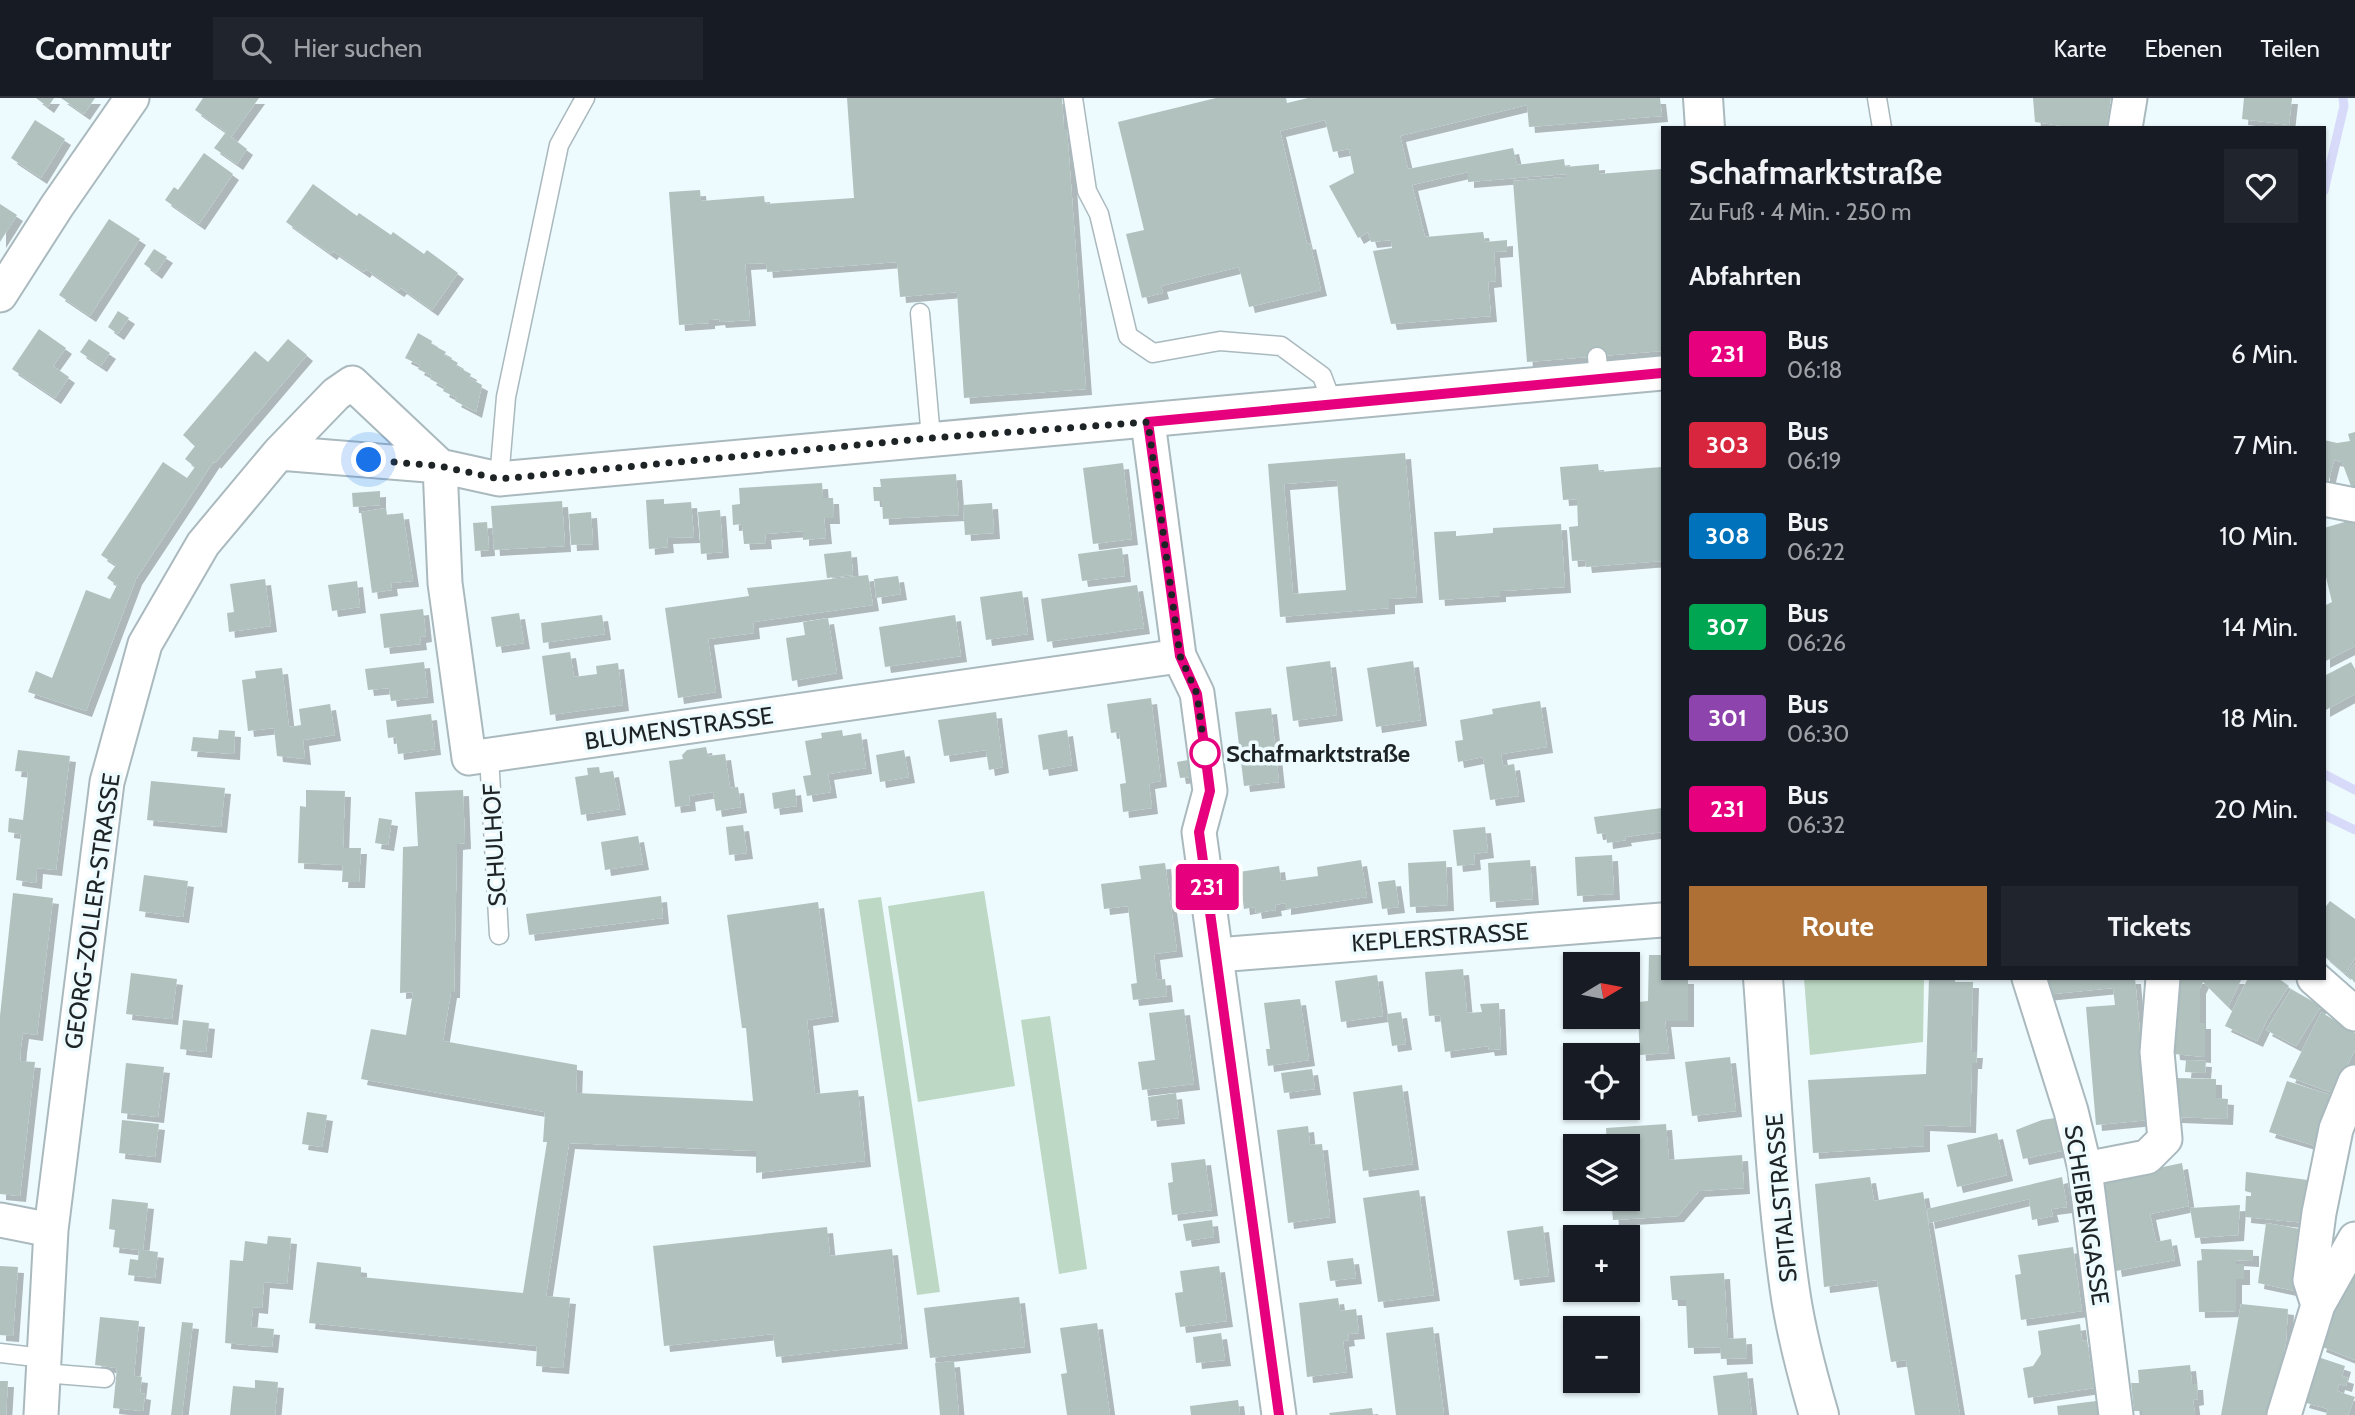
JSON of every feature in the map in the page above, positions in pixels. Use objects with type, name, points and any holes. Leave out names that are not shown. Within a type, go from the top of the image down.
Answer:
[{"type":"street","points":[[0,295],[57,205],[132,98]]},
{"type":"street","points":[[1703,98],[1705,126]]},
{"type":"street","points":[[2125,126],[2130,98]]},
{"type":"street","points":[[279,453],[440,466],[499,479],[931,438],[1333,405],[1598,368],[1661,373]]},
{"type":"street","name":"GEORG-ZOLLER-STRASSE","points":[[41,1415],[51,1230],[107,782],[145,644],[203,544],[279,453],[336,394],[352,383],[440,466]]},
{"type":"street","points":[[1148,422],[1180,656],[1197,694],[1205,752],[1210,791],[1199,832],[1279,1415]]},
{"type":"street","points":[[440,466],[445,583],[469,758],[489,755]]},
{"type":"street","points":[[2326,499],[2355,505]]},
{"type":"street","name":"BLUMENSTRASSE","points":[[489,755],[1180,656]]},
{"type":"street","name":"KEPLERSTRASSE","points":[[1217,955],[1661,920]]},
{"type":"street","name":"SPITALSTRASSE","points":[[1763,980],[1781,1215],[1790,1292],[1802,1357],[1819,1415]]},
{"type":"street","name":"SCHEIBENGASSE","points":[[2030,980],[2071,1111],[2085,1169],[2116,1415]]},
{"type":"street","points":[[2085,1169],[2147,1157],[2165,1139],[2157,1052],[2164,980]]},
{"type":"street","points":[[2316,980],[2355,1014]]},
{"type":"street","points":[[2318,1306],[2310,1280],[2319,1213],[2336,1129],[2355,1082]]},
{"type":"street","points":[[0,1220],[51,1230]]},
{"type":"street","points":[[2284,1415],[2318,1306],[2355,1239]]},
{"type":"lane","points":[[499,479],[506,397],[559,145],[585,98]]},
{"type":"lane","points":[[1073,98],[1087,191],[1099,214],[1128,336],[1153,353],[1220,341],[1281,346],[1322,376],[1333,405]]},
{"type":"lane","points":[[1877,98],[1882,126]]},
{"type":"lane","points":[[920,313],[931,438]]},
{"type":"lane","name":"SCHULHOF","points":[[489,755],[499,934]]},
{"type":"lane","points":[[0,1353],[44,1366],[105,1378]]},
{"type":"green space","points":[[984,891],[1015,1086],[918,1102],[888,906]]},
{"type":"green space","points":[[881,897],[940,1292],[917,1295],[858,900]]},
{"type":"green space","points":[[1804,980],[1924,980],[1923,1042],[1810,1055]]},
{"type":"green space","points":[[1050,1016],[1087,1269],[1059,1274],[1021,1020]]},
{"type":"building","points":[[36,98],[54,98],[48,107]]},
{"type":"building","points":[[61,98],[95,98],[84,114]]},
{"type":"building","points":[[203,98],[259,98],[231,137],[247,149],[237,164],[214,148],[226,132],[195,110]]},
{"type":"building","points":[[847,98],[1062,98],[1064,129],[1067,129],[1086,389],[964,398],[957,292],[900,297],[897,262],[767,272],[766,263],[745,264],[750,320],[720,322],[719,319],[709,320],[709,323],[679,325],[669,192],[700,190],[701,201],[764,196],[765,204],[854,198]]},
{"type":"building","points":[[1216,98],[1286,98],[1287,103],[1308,98],[1660,98],[1662,116],[1529,127],[1527,105],[1400,136],[1408,169],[1513,148],[1517,165],[1564,159],[1565,167],[1599,164],[1599,174],[1661,169],[1661,351],[1527,362],[1513,181],[1566,177],[1566,174],[1468,182],[1468,172],[1412,185],[1425,237],[1483,232],[1485,242],[1507,240],[1507,251],[1494,252],[1496,281],[1488,282],[1491,316],[1391,324],[1373,251],[1392,248],[1391,240],[1371,242],[1368,232],[1358,238],[1329,186],[1354,173],[1349,149],[1333,152],[1325,120],[1280,131],[1321,290],[1249,307],[1239,267],[1161,286],[1163,293],[1142,298],[1126,234],[1144,230],[1118,122]]},
{"type":"building","points":[[2033,98],[2111,98],[2106,126],[2062,126],[2035,122]]},
{"type":"building","points":[[2244,98],[2292,98],[2289,125],[2242,119]]},
{"type":"building","points":[[35,120],[65,139],[41,178],[11,158]]},
{"type":"building","points":[[204,153],[233,174],[199,224],[165,200],[174,187],[178,190]]},
{"type":"building","points":[[313,184],[357,216],[359,213],[391,235],[393,232],[424,254],[427,250],[458,273],[432,310],[401,288],[398,291],[366,269],[364,272],[333,251],[331,254],[286,222]]},
{"type":"building","points":[[0,204],[17,215],[0,242]]},
{"type":"building","points":[[109,219],[140,239],[90,316],[59,295]]},
{"type":"building","points":[[154,249],[167,257],[156,273],[144,264]]},
{"type":"building","points":[[118,311],[129,318],[118,334],[108,327]]},
{"type":"building","points":[[39,329],[66,348],[53,366],[69,377],[55,398],[12,369]]},
{"type":"building","points":[[418,333],[446,352],[444,355],[458,363],[456,366],[471,374],[469,378],[482,385],[476,412],[455,401],[457,398],[443,391],[445,387],[418,369],[420,365],[405,358]]},
{"type":"building","points":[[89,339],[110,353],[101,366],[80,352]]},
{"type":"building","points":[[288,339],[307,355],[215,463],[214,461],[136,579],[86,711],[28,692],[36,671],[52,678],[86,590],[110,599],[117,585],[107,578],[116,565],[101,555],[163,462],[187,478],[195,467],[185,459],[195,446],[183,435],[255,351],[268,362]]},
{"type":"building","points":[[2355,432],[2355,497],[2342,462],[2334,460],[2326,484],[2326,440],[2337,443],[2350,441],[2348,434]]},
{"type":"building","points":[[1405,453],[1417,597],[1389,599],[1389,608],[1280,617],[1268,464]],"holes":[[[1337,480],[1346,590],[1293,594],[1284,484]]]},
{"type":"building","points":[[1123,463],[1132,539],[1093,544],[1083,468]]},
{"type":"building","points":[[1598,464],[1599,472],[1661,467],[1661,561],[1586,567],[1585,560],[1572,561],[1569,527],[1578,526],[1577,499],[1563,500],[1560,467]]},
{"type":"building","points":[[956,474],[959,515],[883,519],[882,501],[874,501],[873,487],[881,487],[880,479]]},
{"type":"building","points":[[822,483],[823,498],[833,498],[834,518],[824,518],[826,538],[803,540],[803,531],[765,534],[766,543],[744,544],[742,524],[733,525],[732,505],[740,504],[739,488]]},
{"type":"building","points":[[380,491],[380,505],[353,507],[352,493]]},
{"type":"building","points":[[664,499],[664,504],[691,502],[694,537],[667,538],[668,547],[649,549],[646,500]]},
{"type":"building","points":[[562,501],[565,546],[494,550],[491,506]]},
{"type":"building","points":[[992,503],[994,533],[965,535],[963,505]]},
{"type":"building","points":[[386,508],[387,515],[403,513],[413,581],[391,583],[392,590],[372,593],[361,512]]},
{"type":"building","points":[[720,510],[723,552],[701,554],[698,512]]},
{"type":"building","points":[[591,512],[593,544],[571,545],[569,514]]},
{"type":"building","points":[[2355,519],[2355,646],[2326,661],[2326,605],[2332,602],[2326,577],[2326,527]]},
{"type":"building","points":[[487,522],[489,550],[475,551],[473,523]]},
{"type":"building","points":[[1561,524],[1565,587],[1500,591],[1500,596],[1439,600],[1434,532],[1456,531],[1456,536],[1493,533],[1493,528]]},
{"type":"building","points":[[1122,548],[1125,576],[1082,581],[1078,554]]},
{"type":"building","points":[[851,551],[853,575],[827,578],[824,554]]},
{"type":"building","points":[[868,575],[873,605],[753,622],[754,633],[708,639],[716,692],[678,698],[665,608],[749,596],[747,588]]},
{"type":"building","points":[[898,576],[901,594],[876,598],[874,579]]},
{"type":"building","points":[[265,579],[271,626],[229,632],[227,613],[234,612],[230,584]]},
{"type":"building","points":[[357,581],[360,607],[332,611],[328,585]]},
{"type":"building","points":[[1137,585],[1144,628],[1047,642],[1041,599]]},
{"type":"building","points":[[1022,591],[1028,634],[986,640],[980,597]]},
{"type":"building","points":[[423,609],[426,636],[420,637],[421,644],[384,648],[380,614]]},
{"type":"building","points":[[519,613],[524,643],[496,647],[491,617]]},
{"type":"building","points":[[602,615],[605,634],[543,643],[541,623]]},
{"type":"building","points":[[955,615],[961,656],[885,667],[879,627]]},
{"type":"building","points":[[828,618],[837,673],[792,681],[786,638],[805,635],[803,622]]},
{"type":"building","points":[[570,652],[574,677],[597,674],[596,666],[618,663],[623,705],[550,715],[542,656]]},
{"type":"building","points":[[1330,661],[1337,715],[1293,721],[1286,667]]},
{"type":"building","points":[[1413,661],[1421,720],[1376,727],[1367,668]]},
{"type":"building","points":[[424,662],[428,697],[391,701],[389,688],[368,690],[365,669]]},
{"type":"building","points":[[2351,662],[2355,669],[2355,694],[2326,710],[2326,675]]},
{"type":"building","points":[[282,668],[289,727],[301,725],[299,709],[330,704],[335,735],[303,740],[305,759],[277,756],[274,728],[248,731],[242,680],[256,678],[255,671]]},
{"type":"building","points":[[1151,698],[1161,781],[1149,783],[1152,808],[1123,812],[1120,784],[1126,783],[1119,732],[1111,733],[1107,704]]},
{"type":"building","points":[[1540,701],[1547,747],[1501,754],[1503,766],[1514,764],[1519,796],[1490,800],[1483,757],[1458,762],[1455,741],[1463,740],[1460,720],[1493,714],[1492,709]]},
{"type":"building","points":[[1271,708],[1279,782],[1244,786],[1235,712]]},
{"type":"building","points":[[996,712],[1003,767],[989,770],[986,750],[944,756],[938,720]]},
{"type":"building","points":[[431,714],[435,749],[398,754],[396,737],[388,738],[386,720]]},
{"type":"building","points":[[219,730],[235,731],[234,754],[191,751],[193,737],[218,739]]},
{"type":"building","points":[[842,730],[843,736],[861,733],[866,768],[828,774],[831,792],[807,796],[803,776],[811,775],[805,741],[822,738],[821,733]]},
{"type":"building","points":[[1067,730],[1072,765],[1043,770],[1038,735]]},
{"type":"building","points":[[706,747],[708,756],[725,754],[730,788],[738,787],[741,807],[716,811],[713,792],[689,796],[690,805],[675,807],[669,761],[683,759],[682,755],[687,750]]},
{"type":"building","points":[[18,750],[70,756],[56,870],[37,868],[36,883],[16,880],[21,834],[8,832],[9,818],[23,820],[28,772],[15,771]]},
{"type":"building","points":[[904,750],[909,777],[880,782],[876,755]]},
{"type":"building","points":[[1188,760],[1190,777],[1180,778],[1177,762]]},
{"type":"building","points":[[599,767],[600,773],[613,771],[620,809],[581,815],[575,777],[588,775],[587,768]]},
{"type":"building","points":[[151,781],[225,788],[221,827],[147,820]]},
{"type":"building","points":[[795,789],[797,806],[774,809],[772,793]]},
{"type":"building","points":[[306,790],[345,791],[343,848],[361,848],[359,882],[342,882],[343,865],[298,863],[300,806],[306,807]]},
{"type":"building","points":[[463,790],[465,843],[457,844],[454,992],[451,992],[443,1041],[577,1065],[576,1093],[753,1101],[746,1028],[742,1028],[727,915],[818,902],[833,1016],[807,1020],[815,1094],[858,1090],[865,1161],[756,1173],[756,1151],[569,1143],[546,1296],[570,1298],[563,1368],[536,1366],[537,1346],[309,1323],[317,1262],[361,1267],[361,1277],[523,1293],[547,1142],[543,1142],[545,1112],[361,1079],[371,1029],[406,1035],[413,992],[400,993],[403,847],[418,846],[415,792]]},
{"type":"building","points":[[1661,808],[1661,832],[1625,837],[1626,840],[1607,843],[1606,833],[1597,834],[1594,817]]},
{"type":"building","points":[[379,818],[392,820],[388,845],[375,843]]},
{"type":"building","points":[[743,825],[747,853],[729,855],[726,827]]},
{"type":"building","points":[[1485,827],[1488,852],[1474,854],[1475,864],[1457,866],[1453,830]]},
{"type":"building","points":[[638,836],[643,864],[605,870],[601,842]]},
{"type":"building","points":[[1612,855],[1614,894],[1577,896],[1575,857]]},
{"type":"building","points":[[1361,860],[1367,897],[1285,909],[1285,903],[1275,905],[1276,910],[1256,913],[1255,907],[1244,909],[1239,872],[1279,866],[1281,881],[1318,876],[1317,867]]},
{"type":"building","points":[[1530,860],[1533,899],[1490,902],[1488,863]]},
{"type":"building","points":[[1446,861],[1448,905],[1410,907],[1408,863]]},
{"type":"building","points":[[1165,863],[1177,951],[1154,954],[1157,980],[1165,979],[1167,996],[1133,1000],[1131,984],[1137,983],[1128,906],[1104,909],[1101,884],[1141,879],[1139,866]]},
{"type":"building","points":[[144,875],[188,881],[183,917],[139,911]]},
{"type":"building","points":[[1395,880],[1399,907],[1382,909],[1378,882]]},
{"type":"building","points":[[13,893],[53,898],[37,1035],[23,1033],[21,1047],[20,1061],[35,1062],[20,1196],[0,1194],[0,1016]]},
{"type":"building","points":[[661,896],[663,918],[529,935],[526,914]]},
{"type":"building","points":[[2330,901],[2355,919],[2355,958],[2345,974],[2326,958],[2326,906]]},
{"type":"building","points":[[1649,955],[1661,955],[1661,980],[1688,980],[1688,1021],[1665,1021],[1669,1053],[1640,1055],[1640,1002],[1648,1001]]},
{"type":"building","points":[[2355,963],[2355,982],[2347,975]]},
{"type":"building","points":[[1463,969],[1467,1013],[1482,1012],[1480,1004],[1499,1003],[1501,1049],[1489,1050],[1488,1046],[1445,1052],[1440,1015],[1429,1016],[1425,972]]},
{"type":"building","points":[[131,973],[177,979],[172,1019],[126,1014]]},
{"type":"building","points":[[1377,975],[1383,1016],[1341,1022],[1335,981]]},
{"type":"building","points":[[1929,980],[1973,982],[1971,1052],[1977,1052],[1976,1063],[1972,1063],[1970,1127],[1924,1125],[1924,1146],[1813,1153],[1808,1080],[1926,1074]]},
{"type":"building","points":[[2042,980],[2135,980],[2148,1120],[2096,1125],[2086,1007],[2115,1005],[2113,988],[2043,995]]},
{"type":"building","points":[[2167,980],[2241,980],[2228,1007],[2203,982],[2200,988],[2200,1023],[2205,1023],[2205,1057],[2174,1054]]},
{"type":"building","points":[[2247,980],[2281,980],[2289,986],[2257,1041],[2225,1026]]},
{"type":"building","points":[[2291,989],[2321,1006],[2296,1046],[2266,1030]]},
{"type":"building","points":[[1300,999],[1309,1060],[1268,1066],[1266,1049],[1270,1049],[1264,1003]]},
{"type":"building","points":[[1184,1009],[1194,1084],[1142,1090],[1138,1062],[1155,1060],[1149,1013]]},
{"type":"building","points":[[1401,1012],[1406,1044],[1392,1046],[1387,1014]]},
{"type":"building","points":[[2321,1012],[2355,1033],[2355,1050],[2333,1093],[2289,1077]]},
{"type":"building","points":[[183,1020],[209,1023],[206,1052],[180,1049]]},
{"type":"building","points":[[1730,1057],[1736,1111],[1692,1116],[1685,1062]]},
{"type":"building","points":[[2186,1060],[2206,1061],[2205,1073],[2185,1072]]},
{"type":"building","points":[[126,1063],[164,1067],[158,1117],[121,1113]]},
{"type":"building","points":[[1312,1069],[1315,1089],[1284,1093],[1281,1073]]},
{"type":"building","points":[[2175,1078],[2216,1079],[2216,1098],[2228,1099],[2227,1119],[2176,1117]]},
{"type":"building","points":[[2287,1081],[2337,1097],[2316,1146],[2269,1132]]},
{"type":"building","points":[[1402,1085],[1413,1164],[1363,1171],[1353,1092]]},
{"type":"building","points":[[1176,1093],[1179,1118],[1151,1121],[1148,1097]]},
{"type":"building","points":[[307,1112],[327,1115],[322,1147],[302,1144]]},
{"type":"building","points":[[2062,1117],[2071,1149],[2023,1159],[2016,1130],[2042,1120]]},
{"type":"building","points":[[122,1120],[159,1124],[155,1157],[119,1153]]},
{"type":"building","points":[[1666,1124],[1669,1160],[1742,1155],[1744,1188],[1699,1191],[1678,1216],[1613,1220],[1612,1211],[1640,1211],[1640,1134],[1606,1134],[1606,1128]]},
{"type":"building","points":[[1308,1126],[1310,1145],[1322,1144],[1330,1217],[1288,1223],[1277,1130]]},
{"type":"building","points":[[1997,1133],[2007,1175],[1957,1187],[1947,1145]]},
{"type":"building","points":[[1205,1159],[1212,1210],[1172,1215],[1168,1183],[1173,1182],[1171,1163]]},
{"type":"building","points":[[2182,1163],[2189,1206],[2150,1214],[2156,1242],[2171,1239],[2175,1260],[2116,1271],[2101,1180]]},
{"type":"building","points":[[2246,1172],[2308,1180],[2306,1223],[2245,1217],[2246,1196],[2252,1196],[2252,1193],[2245,1191]]},
{"type":"building","points":[[1870,1177],[1874,1201],[1923,1192],[1960,1415],[1915,1415],[1906,1360],[1891,1362],[1877,1280],[1824,1287],[1815,1184]]},
{"type":"building","points":[[2062,1177],[2067,1207],[2051,1209],[2053,1216],[2032,1220],[2029,1199],[1929,1223],[1927,1209]]},
{"type":"building","points":[[1419,1190],[1434,1295],[1378,1302],[1363,1198]]},
{"type":"building","points":[[112,1199],[148,1203],[143,1250],[158,1252],[155,1278],[128,1275],[130,1259],[138,1260],[139,1250],[113,1247],[115,1230],[109,1229]]},
{"type":"building","points":[[2240,1205],[2238,1235],[2195,1238],[2190,1208]]},
{"type":"building","points":[[1212,1220],[1214,1237],[1186,1241],[1183,1224]]},
{"type":"building","points":[[2266,1223],[2306,1230],[2295,1291],[2258,1283]]},
{"type":"building","points":[[1543,1226],[1549,1276],[1514,1280],[1507,1231]]},
{"type":"building","points":[[827,1227],[830,1256],[892,1249],[902,1343],[776,1357],[773,1334],[664,1346],[653,1246]]},
{"type":"building","points":[[268,1236],[291,1238],[287,1284],[264,1282],[262,1308],[253,1307],[251,1327],[274,1329],[272,1347],[225,1343],[230,1260],[243,1261],[245,1241],[267,1244]]},
{"type":"building","points":[[2073,1247],[2082,1311],[2021,1320],[2015,1275],[2021,1274],[2018,1255]]},
{"type":"building","points":[[2201,1249],[2253,1250],[2253,1261],[2236,1260],[2236,1264],[2244,1264],[2244,1279],[2236,1279],[2236,1311],[2199,1312],[2197,1261],[2202,1260]]},
{"type":"building","points":[[1353,1258],[1356,1278],[1330,1281],[1327,1261]]},
{"type":"building","points":[[0,1266],[18,1267],[13,1336],[0,1335]]},
{"type":"building","points":[[1219,1266],[1227,1321],[1180,1327],[1175,1293],[1183,1292],[1180,1271]]},
{"type":"building","points":[[2350,1272],[2355,1274],[2355,1360],[2320,1346],[2339,1293]]},
{"type":"building","points":[[1724,1273],[1728,1339],[1746,1338],[1747,1358],[1721,1359],[1720,1347],[1688,1348],[1686,1300],[1672,1300],[1670,1276]]},
{"type":"building","points":[[1019,1297],[1025,1347],[930,1358],[924,1308]]},
{"type":"building","points":[[1338,1298],[1340,1311],[1356,1309],[1359,1333],[1348,1334],[1349,1340],[1343,1341],[1347,1372],[1307,1377],[1299,1303]]},
{"type":"building","points":[[2241,1304],[2288,1309],[2286,1342],[2272,1415],[2221,1415]]},
{"type":"building","points":[[100,1317],[139,1321],[134,1376],[142,1377],[140,1393],[145,1394],[143,1411],[113,1408],[117,1368],[95,1365]]},
{"type":"building","points":[[182,1322],[193,1323],[182,1415],[171,1415]]},
{"type":"building","points":[[1097,1323],[1110,1415],[1067,1415],[1061,1374],[1067,1373],[1060,1328]]},
{"type":"building","points":[[2080,1324],[2082,1341],[2087,1340],[2094,1388],[2028,1398],[2023,1368],[2033,1366],[2041,1354],[2038,1331]]},
{"type":"building","points":[[1433,1327],[1444,1415],[1396,1415],[1386,1333]]},
{"type":"building","points":[[1221,1333],[1225,1360],[1196,1363],[1193,1337]]},
{"type":"building","points":[[2318,1357],[2345,1366],[2342,1376],[2348,1378],[2346,1386],[2339,1384],[2337,1391],[2355,1397],[2348,1415],[2326,1415],[2328,1409],[2303,1402]]},
{"type":"building","points":[[954,1361],[959,1415],[940,1415],[935,1363]]},
{"type":"building","points":[[2190,1365],[2192,1384],[2197,1384],[2198,1399],[2193,1400],[2195,1415],[2142,1415],[2142,1411],[2134,1411],[2131,1383],[2139,1383],[2138,1370]]},
{"type":"building","points":[[1747,1372],[1752,1415],[1718,1415],[1713,1376]]},
{"type":"building","points":[[255,1380],[278,1382],[275,1415],[230,1415],[233,1386],[255,1388]]},
{"type":"building","points":[[0,1381],[8,1381],[6,1415],[0,1415]]},
{"type":"building","points":[[1238,1400],[1240,1415],[1191,1415],[1190,1406]]},
{"type":"building","points":[[2096,1401],[2098,1415],[2058,1415],[2057,1406]]},
{"type":"building","points":[[1372,1408],[1373,1415],[1329,1413]]},
{"type":"waterway","points":[[2326,182],[2344,106],[2343,98]]},
{"type":"waterway","points":[[2326,775],[2355,790]]},
{"type":"waterway","points":[[2326,816],[2355,830]]},
{"type":"bus line","name":"231","points":[[1279,1415],[1199,832],[1210,791],[1205,752],[1197,694],[1180,656],[1148,422],[1661,373]]},
{"type":"place","name":"Schafmarktstraße","points":[[1205,753]]},
{"type":"route","points":[[369,460],[440,466],[499,479],[931,438],[1148,422],[1180,656],[1197,694],[1205,753]]}]
